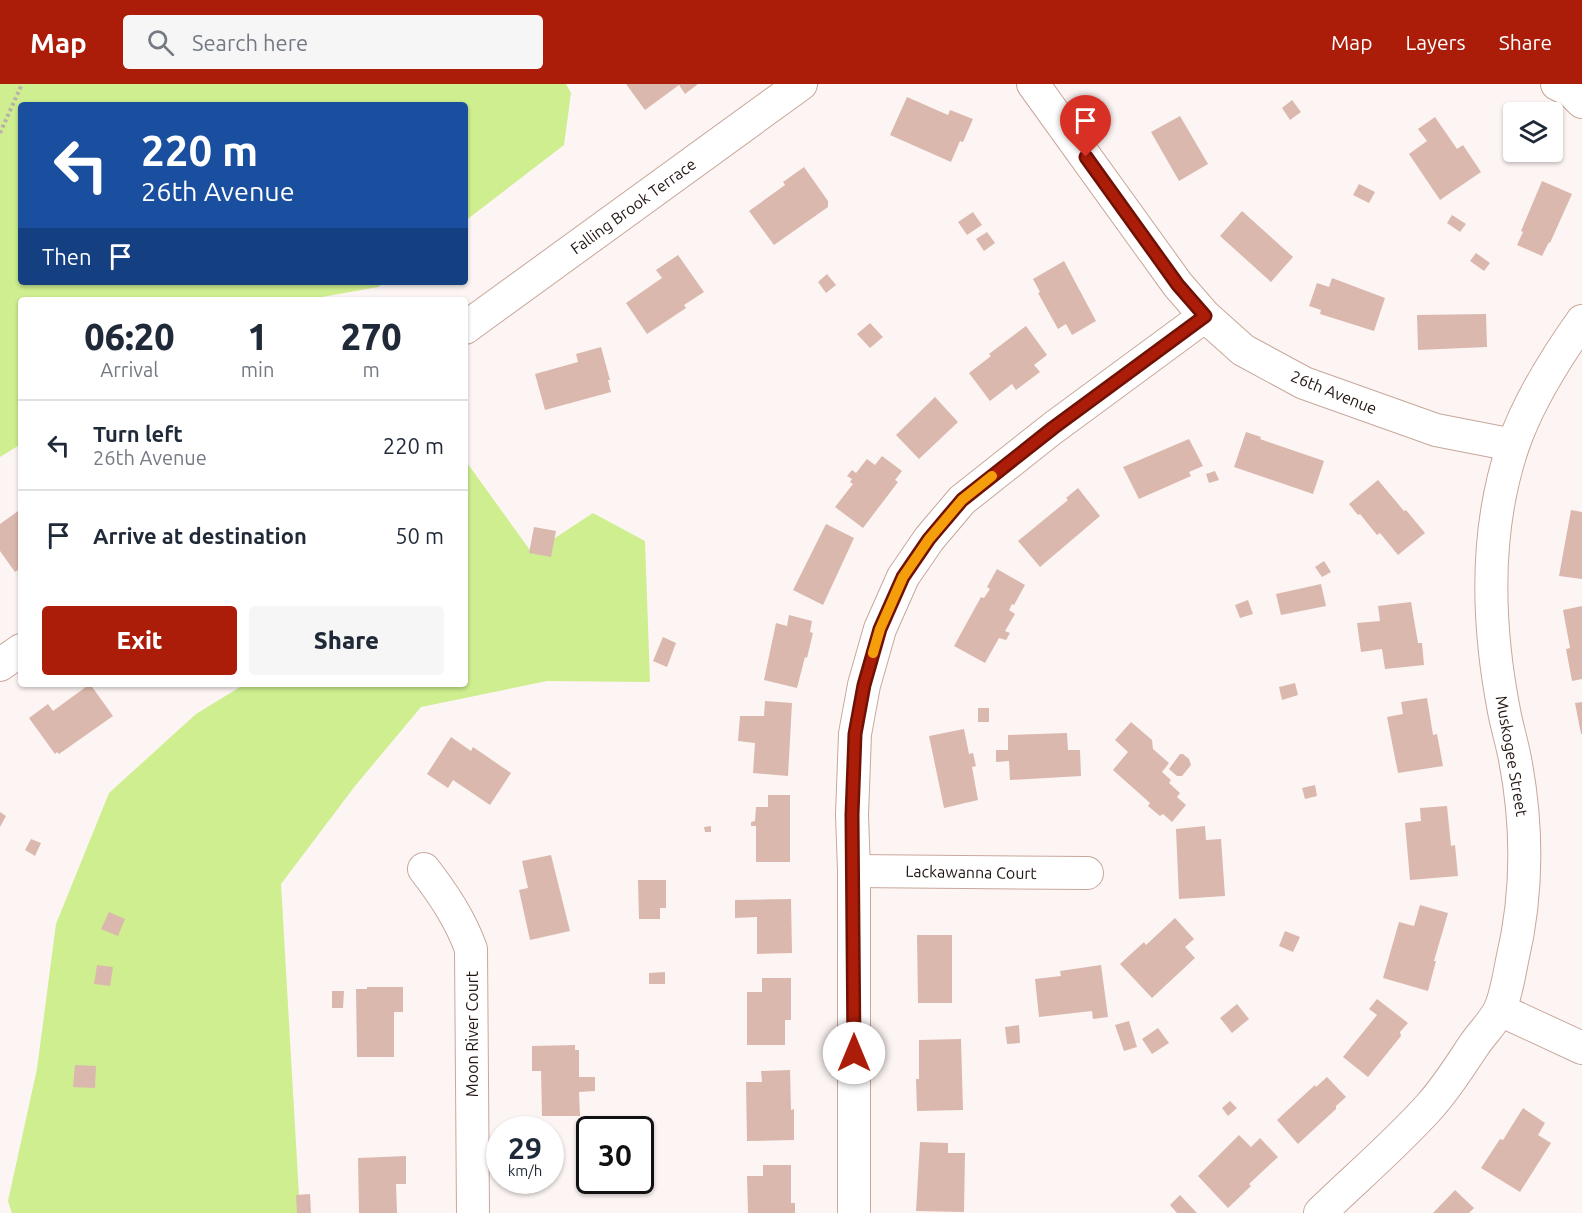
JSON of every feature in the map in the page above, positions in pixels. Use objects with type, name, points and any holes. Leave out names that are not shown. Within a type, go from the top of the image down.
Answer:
[{"type":"street","name":"Falling Brook Terrace","points":[[468,326],[801,84]]},
{"type":"street","name":"26th Avenue","points":[[1033,84],[1178,285],[1205,316],[1243,350],[1304,383],[1436,430],[1513,446]]},
{"type":"street","points":[[1557,84],[1571,91],[1582,102]]},
{"type":"street","points":[[854,1213],[852,815],[857,724],[864,685],[880,629],[903,577],[929,539],[962,500],[1053,428],[1205,316]]},
{"type":"street","name":"Muskogee Street","points":[[1320,1213],[1432,1104],[1500,1010],[1518,938],[1526,858],[1523,810],[1515,758],[1504,712],[1491,599],[1491,552],[1497,502],[1513,446],[1555,361],[1582,321]]},
{"type":"street","points":[[0,665],[18,652]]},
{"type":"street","name":"Moon River Court","points":[[424,869],[449,903],[463,927],[471,949],[473,1213]]},
{"type":"street","name":"Lackawanna Court","points":[[854,871],[1087,873]]},
{"type":"street","points":[[1500,1010],[1582,1048]]},
{"type":"path","points":[[0,133],[22,84]]},
{"type":"green space","points":[[0,84],[566,84],[571,93],[564,145],[468,219],[468,102],[18,102],[18,285],[381,285],[322,297],[18,297],[18,446],[0,457]]},
{"type":"green space","points":[[468,464],[532,553],[593,513],[645,541],[650,682],[547,681],[421,707],[355,786],[281,884],[300,1213],[12,1213],[8,1201],[37,1069],[56,924],[109,793],[196,714],[240,687],[468,687]]},
{"type":"building","points":[[626,84],[698,84],[685,94],[679,85],[645,110]]},
{"type":"building","points":[[907,97],[948,115],[950,110],[973,119],[951,162],[890,135]]},
{"type":"building","points":[[1292,100],[1301,112],[1290,120],[1282,108]]},
{"type":"building","points":[[1180,116],[1208,164],[1179,181],[1151,132]]},
{"type":"building","points":[[1435,117],[1457,149],[1463,145],[1481,172],[1440,200],[1409,154],[1427,141],[1418,129]]},
{"type":"building","points":[[804,167],[828,201],[828,207],[774,245],[749,211],[785,185],[783,182]]},
{"type":"building","points":[[1542,181],[1572,194],[1542,256],[1517,245]]},
{"type":"building","points":[[1359,184],[1375,192],[1369,203],[1353,195]]},
{"type":"building","points":[[1242,211],[1293,257],[1271,282],[1220,236]]},
{"type":"building","points":[[973,212],[982,225],[967,235],[958,222]]},
{"type":"building","points":[[1452,215],[1466,224],[1460,232],[1447,223]]},
{"type":"building","points":[[987,232],[995,243],[984,251],[976,239]]},
{"type":"building","points":[[1476,253],[1490,263],[1484,271],[1470,261]]},
{"type":"building","points":[[678,255],[704,292],[684,305],[686,308],[647,334],[626,303],[662,278],[656,270]]},
{"type":"building","points":[[1064,261],[1096,321],[1072,335],[1066,324],[1058,329],[1033,279]]},
{"type":"building","points":[[827,274],[836,285],[826,293],[818,282]]},
{"type":"building","points":[[1332,278],[1385,298],[1374,331],[1320,314],[1321,310],[1309,306],[1317,283],[1329,287]]},
{"type":"building","points":[[1486,314],[1487,347],[1418,350],[1417,315]]},
{"type":"building","points":[[870,323],[883,337],[870,348],[857,334]]},
{"type":"building","points":[[1026,326],[1047,355],[1034,365],[1040,372],[1016,390],[1012,384],[990,401],[969,373],[991,356],[989,354]]},
{"type":"building","points":[[601,347],[611,392],[545,410],[535,374],[578,362],[576,354]]},
{"type":"building","points":[[935,397],[958,422],[919,459],[896,435]]},
{"type":"building","points":[[1246,432],[1324,461],[1313,494],[1234,467]]},
{"type":"building","points":[[1189,439],[1203,466],[1189,472],[1191,476],[1139,499],[1123,467]]},
{"type":"building","points":[[882,456],[902,471],[895,480],[898,482],[863,528],[835,507],[853,484],[850,482],[852,479],[847,476],[852,470],[856,473],[867,459],[875,465]]},
{"type":"building","points":[[1215,471],[1219,480],[1209,483],[1206,474]]},
{"type":"building","points":[[1378,480],[1425,533],[1398,555],[1380,533],[1377,535],[1349,504]]},
{"type":"building","points":[[1078,488],[1100,516],[1040,567],[1018,541],[1068,500],[1066,498]]},
{"type":"building","points":[[1571,510],[1582,512],[1582,579],[1559,576]]},
{"type":"building","points":[[18,511],[18,570],[15,572],[0,551],[0,524]]},
{"type":"building","points":[[826,524],[854,538],[823,605],[793,590]]},
{"type":"building","points":[[534,527],[556,531],[551,557],[529,553]]},
{"type":"building","points":[[1324,561],[1331,572],[1322,577],[1315,567]]},
{"type":"building","points":[[997,569],[1025,585],[1009,610],[1015,614],[1005,631],[1010,633],[1006,640],[999,638],[985,663],[954,646],[981,597],[984,598],[990,589],[987,587]]},
{"type":"building","points":[[1321,584],[1326,606],[1281,615],[1276,594]]},
{"type":"building","points":[[1248,600],[1253,614],[1240,618],[1235,605]]},
{"type":"building","points":[[1411,602],[1418,643],[1422,643],[1424,665],[1385,669],[1382,649],[1361,652],[1357,623],[1380,621],[1378,606]]},
{"type":"building","points":[[1582,606],[1582,679],[1572,681],[1566,649],[1570,648],[1563,610]]},
{"type":"building","points":[[789,615],[812,621],[810,632],[813,633],[797,688],[764,680],[776,623],[787,626]]},
{"type":"building","points":[[663,637],[676,643],[667,667],[653,661]]},
{"type":"building","points":[[1295,683],[1298,695],[1282,700],[1279,687]]},
{"type":"building","points":[[86,687],[92,687],[113,716],[59,754],[57,752],[55,754],[29,718],[48,704],[53,711]]},
{"type":"building","points":[[1427,698],[1433,735],[1437,734],[1443,766],[1398,773],[1387,717],[1403,714],[1401,702]]},
{"type":"building","points":[[765,701],[792,703],[788,776],[753,773],[755,743],[738,741],[740,716],[764,716]]},
{"type":"building","points":[[1582,702],[1582,734],[1581,734],[1575,703]]},
{"type":"building","points":[[978,708],[989,708],[989,722],[978,722]]},
{"type":"building","points":[[1131,722],[1152,740],[1153,749],[1169,763],[1162,772],[1171,780],[1169,783],[1180,793],[1177,797],[1186,805],[1172,822],[1148,806],[1150,803],[1113,770],[1128,752],[1115,740]]},
{"type":"building","points":[[964,729],[969,754],[973,753],[976,766],[972,767],[978,800],[944,808],[929,736]]},
{"type":"building","points":[[1067,733],[1068,750],[1080,750],[1081,776],[1010,780],[1009,761],[996,762],[996,750],[1008,750],[1008,735]]},
{"type":"building","points":[[451,737],[471,751],[473,747],[511,773],[490,805],[453,780],[448,788],[427,774]]},
{"type":"building","points":[[1180,754],[1189,759],[1191,765],[1182,776],[1177,776],[1169,769]]},
{"type":"building","points":[[1315,785],[1317,796],[1305,799],[1302,788]]},
{"type":"building","points":[[768,795],[790,795],[790,862],[756,862],[756,826],[751,826],[751,822],[755,821],[756,807],[768,807]]},
{"type":"building","points":[[1447,806],[1451,846],[1455,845],[1458,876],[1410,880],[1405,823],[1421,821],[1420,808]]},
{"type":"building","points":[[0,812],[6,816],[0,827]]},
{"type":"building","points":[[711,826],[711,832],[705,832],[704,827]]},
{"type":"building","points":[[1205,826],[1206,840],[1221,839],[1225,896],[1179,899],[1176,829]]},
{"type":"building","points":[[31,839],[41,843],[35,856],[25,850]]},
{"type":"building","points":[[551,855],[570,931],[530,940],[519,890],[528,888],[522,861]]},
{"type":"building","points":[[638,880],[666,880],[666,908],[660,908],[660,919],[639,919]]},
{"type":"building","points":[[791,899],[792,953],[757,954],[757,917],[735,918],[735,900]]},
{"type":"building","points":[[1420,905],[1448,913],[1428,991],[1383,978],[1399,922],[1414,926]]},
{"type":"building","points":[[109,912],[125,919],[118,936],[101,929]]},
{"type":"building","points":[[1175,918],[1194,939],[1185,947],[1195,958],[1152,998],[1120,964],[1144,942],[1146,945]]},
{"type":"building","points":[[1285,931],[1300,937],[1293,952],[1279,946]]},
{"type":"building","points":[[917,935],[952,935],[952,1003],[918,1003]]},
{"type":"building","points":[[97,965],[113,967],[110,986],[94,984]]},
{"type":"building","points":[[1101,965],[1108,1017],[1093,1019],[1092,1011],[1039,1017],[1035,979],[1061,976],[1060,971]]},
{"type":"building","points":[[665,972],[665,984],[649,984],[649,973]]},
{"type":"building","points":[[762,978],[791,978],[791,1020],[785,1020],[785,1045],[747,1045],[747,992],[762,992]]},
{"type":"building","points":[[367,987],[403,987],[403,1012],[394,1012],[394,1057],[357,1057],[356,989],[367,989]]},
{"type":"building","points":[[332,991],[344,991],[343,1008],[332,1008]]},
{"type":"building","points":[[1377,999],[1408,1023],[1400,1032],[1401,1036],[1368,1077],[1343,1057],[1377,1015],[1369,1009]]},
{"type":"building","points":[[1237,1004],[1249,1019],[1232,1033],[1220,1018]]},
{"type":"building","points":[[1129,1021],[1137,1047],[1124,1051],[1115,1025]]},
{"type":"building","points":[[1019,1025],[1020,1043],[1007,1044],[1005,1027]]},
{"type":"building","points":[[1158,1028],[1169,1043],[1152,1054],[1142,1039]]},
{"type":"building","points":[[961,1039],[963,1110],[917,1111],[916,1079],[919,1079],[919,1040]]},
{"type":"building","points":[[575,1045],[575,1050],[579,1050],[579,1077],[595,1077],[595,1091],[579,1092],[580,1116],[542,1116],[541,1071],[532,1071],[532,1046]]},
{"type":"building","points":[[75,1065],[96,1066],[95,1088],[73,1087]]},
{"type":"building","points":[[790,1070],[794,1140],[747,1141],[746,1082],[762,1082],[761,1071]]},
{"type":"building","points":[[1327,1077],[1346,1097],[1298,1144],[1277,1120]]},
{"type":"building","points":[[1230,1101],[1237,1108],[1228,1116],[1222,1108]]},
{"type":"building","points":[[1523,1108],[1545,1123],[1538,1135],[1551,1143],[1520,1192],[1481,1168],[1500,1139],[1503,1140]]},
{"type":"building","points":[[1239,1135],[1251,1147],[1260,1138],[1278,1157],[1249,1184],[1251,1186],[1228,1208],[1198,1176]]},
{"type":"building","points":[[920,1142],[948,1143],[948,1153],[965,1153],[964,1212],[916,1211]]},
{"type":"building","points":[[406,1156],[406,1184],[396,1184],[397,1213],[359,1213],[358,1158]]},
{"type":"building","points":[[763,1165],[791,1165],[791,1203],[795,1203],[795,1213],[748,1213],[747,1176],[763,1176]]},
{"type":"building","points":[[1455,1190],[1474,1208],[1469,1213],[1433,1213]]},
{"type":"building","points":[[310,1194],[311,1213],[297,1213],[296,1195]]},
{"type":"building","points":[[1180,1195],[1197,1213],[1177,1213],[1170,1205]]},
{"type":"slow traffic","points":[[873,653],[880,629],[903,577],[929,539],[962,500],[992,476]]},
{"type":"route","points":[[854,1053],[852,815],[855,734],[864,685],[880,629],[903,577],[929,539],[962,500],[1053,428],[1205,316],[1178,285],[1086,157]]}]
